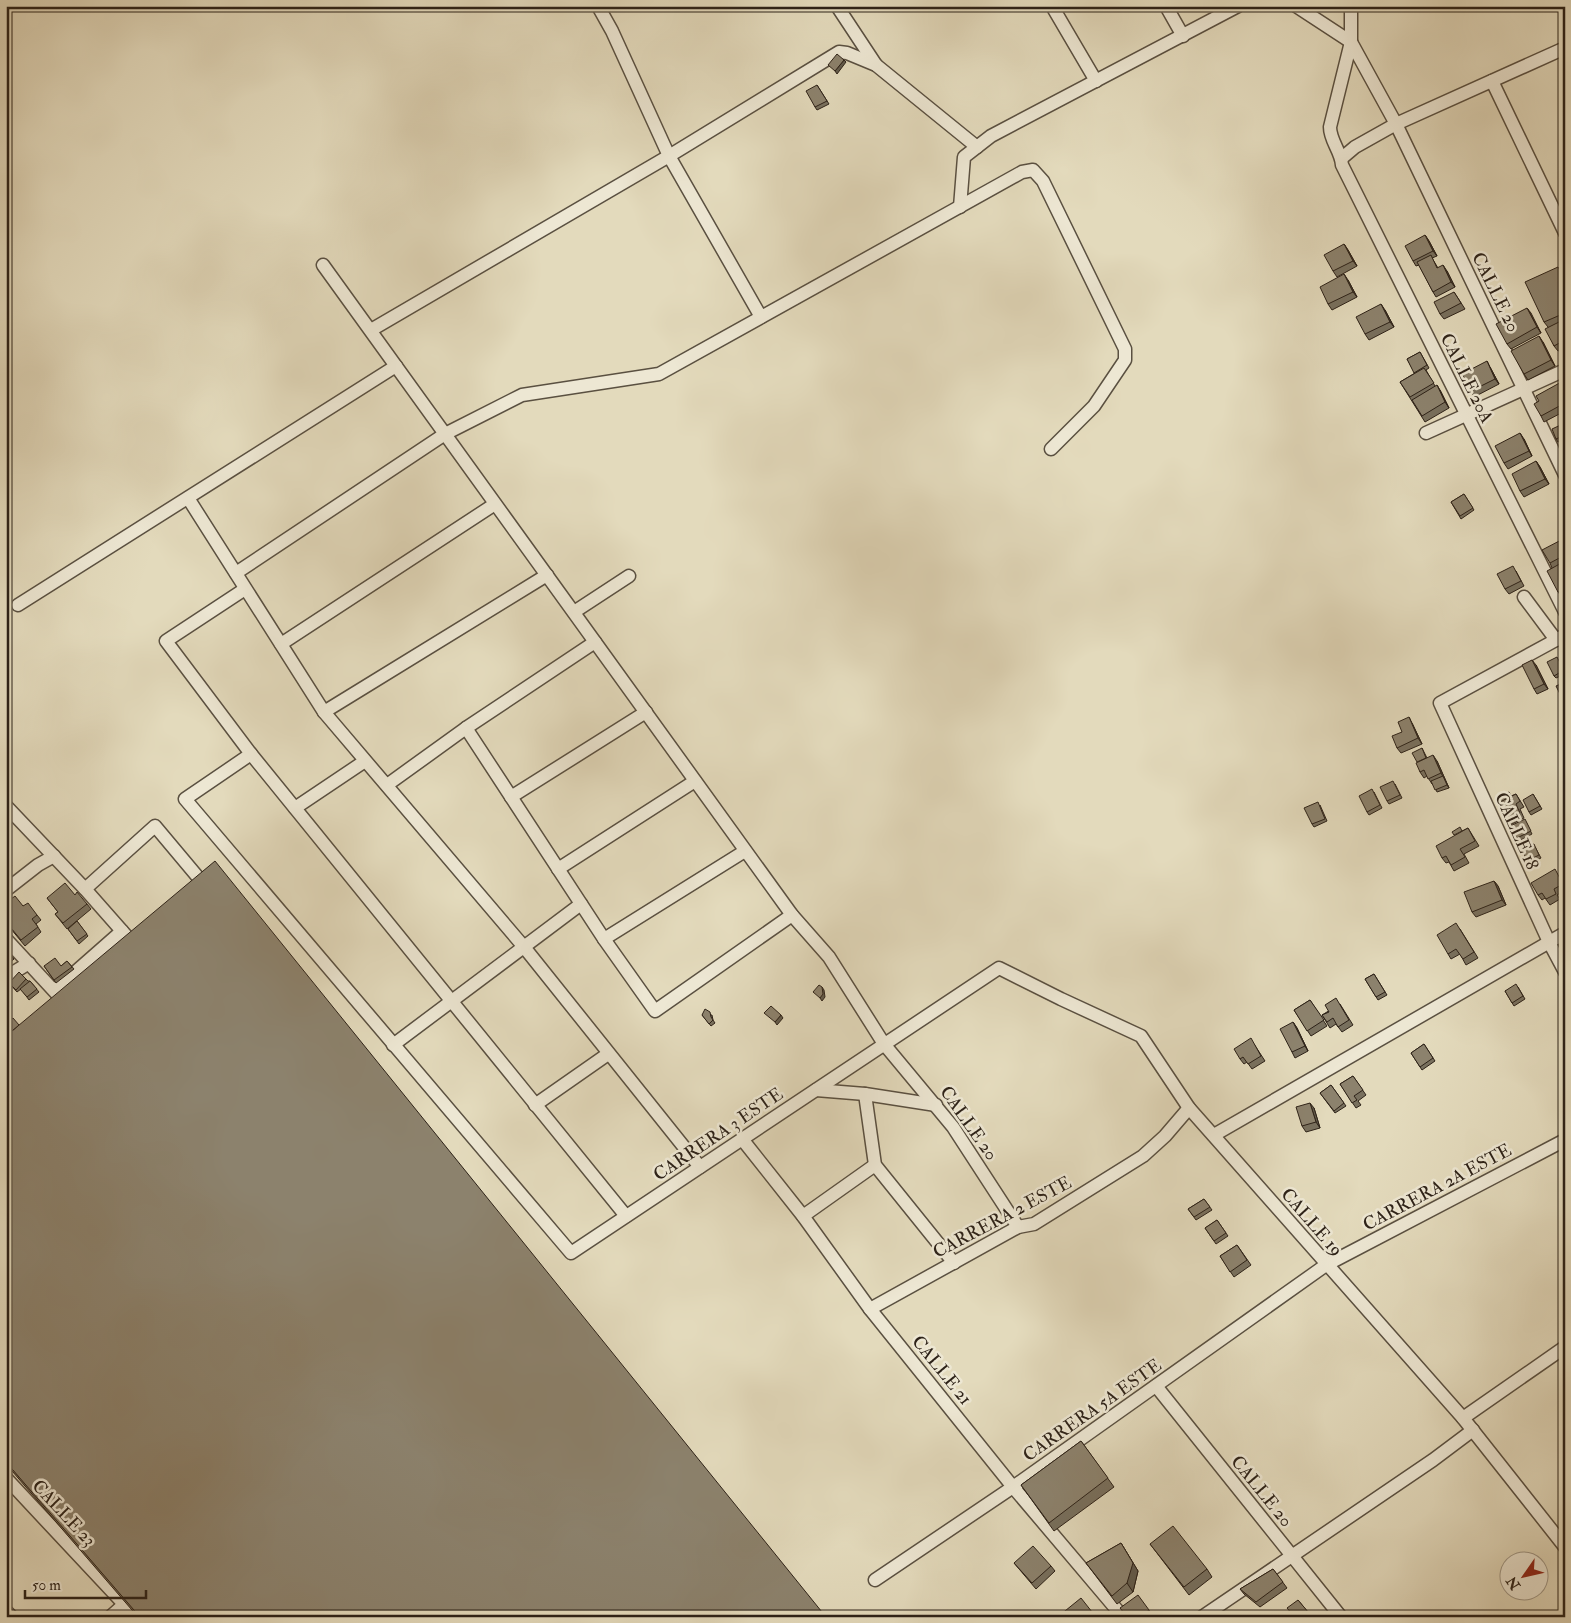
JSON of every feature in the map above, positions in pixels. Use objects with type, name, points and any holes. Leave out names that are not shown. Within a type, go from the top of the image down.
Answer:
[{"type":"street","points":[[598,6],[612,30],[669,156],[761,317]]},
{"type":"street","points":[[837,6],[876,65]]},
{"type":"street","points":[[1052,6],[1096,82]]},
{"type":"street","points":[[1166,6],[1183,36]]},
{"type":"street","points":[[960,207],[964,157],[990,136],[1238,6]]},
{"type":"street","points":[[1296,6],[1351,42]]},
{"type":"street","points":[[1351,6],[1351,42]]},
{"type":"street","name":"CALLE 20","points":[[1351,42],[1396,124],[1565,475]]},
{"type":"street","name":"CALLE 20A","points":[[1351,42],[1330,127],[1330,134],[1342,158],[1342,165],[1565,612]]},
{"type":"street","points":[[1342,158],[1355,147],[1396,124],[1565,48]]},
{"type":"street","points":[[371,330],[669,156],[839,52],[847,53],[876,65],[977,147]]},
{"type":"street","points":[[1492,81],[1565,233]]},
{"type":"street","points":[[236,573],[445,434],[522,395],[659,374],[1022,172],[1033,170],[1043,181],[1125,349],[1125,360],[1094,406],[1051,449]]},
{"type":"street","name":"CALLE 20","points":[[323,265],[792,915],[829,957],[884,1044],[953,1127],[1018,1227]]},
{"type":"street","points":[[18,605],[396,366]]},
{"type":"street","points":[[1426,433],[1565,370]]},
{"type":"street","points":[[188,498],[324,712],[524,947],[700,1168]]},
{"type":"street","points":[[281,644],[495,504]]},
{"type":"street","points":[[324,712],[547,575]]},
{"type":"street","points":[[574,612],[629,576]]},
{"type":"street","points":[[245,589],[166,641],[251,754],[626,1216]]},
{"type":"street","points":[[1524,597],[1560,638]]},
{"type":"street","name":"CALLE 18","points":[[1560,638],[1440,703],[1549,942],[1565,972]]},
{"type":"street","points":[[387,785],[466,728],[595,642]]},
{"type":"street","points":[[511,797],[646,712]]},
{"type":"street","points":[[466,728],[604,939],[655,1011],[792,915]]},
{"type":"street","points":[[251,754],[185,799],[393,1045],[581,904]]},
{"type":"street","points":[[295,808],[365,761]]},
{"type":"street","points":[[558,869],[695,781]]},
{"type":"street","points":[[6,806],[147,959]]},
{"type":"street","points":[[85,890],[155,826],[216,900]]},
{"type":"street","points":[[604,939],[746,851]]},
{"type":"street","points":[[6,890],[38,865],[54,856]]},
{"type":"street","points":[[54,990],[122,931]]},
{"type":"street","points":[[1214,1135],[1565,933]]},
{"type":"street","points":[[6,939],[74,1012]]},
{"type":"street","points":[[6,978],[28,963]]},
{"type":"street","name":"CARRERA 3 ESTE","points":[[393,1045],[571,1253],[999,968]]},
{"type":"street","name":"CALLE 19","points":[[999,968],[1140,1036],[1188,1108],[1214,1135],[1326,1265],[1463,1418],[1565,1547]]},
{"type":"street","points":[[535,1105],[608,1054]]},
{"type":"street","points":[[816,1090],[865,1094],[936,1105]]},
{"type":"street","points":[[865,1094],[875,1165],[954,1263]]},
{"type":"street","name":"CARRERA 2 ESTE","points":[[870,1308],[1018,1227],[1034,1224],[1143,1156],[1165,1136],[1188,1108]]},
{"type":"street","name":"CALLE 21","points":[[742,1139],[803,1216],[870,1308],[1013,1487],[1123,1617]]},
{"type":"street","name":"CARRERA 2A ESTE","points":[[1326,1265],[1565,1140]]},
{"type":"street","points":[[803,1216],[875,1165]]},
{"type":"street","name":"CARRERA 5A ESTE","points":[[876,1580],[1013,1487],[1326,1265]]},
{"type":"street","points":[[1463,1418],[1565,1347]]},
{"type":"street","name":"CALLE 20","points":[[1156,1386],[1342,1617]]},
{"type":"street","points":[[1202,1617],[1433,1460],[1472,1430]]},
{"type":"street","name":"CALLE 23","points":[[6,1478],[136,1617]]},
{"type":"street","points":[[110,1617],[147,1584]]},
{"type":"street","points":[[6,1611],[12,1617]]},
{"type":"building","points":[[837,54],[844,60],[835,71],[828,65]]},
{"type":"building","points":[[817,85],[827,101],[815,107],[806,91]]},
{"type":"building","points":[[1425,235],[1433,251],[1413,261],[1405,246]]},
{"type":"building","points":[[1344,244],[1353,261],[1333,271],[1324,255]]},
{"type":"building","points":[[1431,255],[1437,268],[1443,265],[1451,282],[1433,292],[1417,262]]},
{"type":"building","points":[[1558,267],[1565,280],[1565,313],[1544,322],[1525,282]]},
{"type":"building","points":[[1344,274],[1353,292],[1328,304],[1320,287]]},
{"type":"building","points":[[1454,292],[1461,303],[1440,314],[1434,302]]},
{"type":"building","points":[[1381,304],[1390,322],[1365,334],[1356,317]]},
{"type":"building","points":[[1527,308],[1537,327],[1507,344],[1496,324]]},
{"type":"building","points":[[1565,319],[1565,340],[1554,346],[1545,329]]},
{"type":"building","points":[[1539,336],[1551,360],[1524,374],[1511,351]]},
{"type":"building","points":[[1420,352],[1427,365],[1414,373],[1407,359]]},
{"type":"building","points":[[1487,361],[1495,379],[1471,391],[1462,374]]},
{"type":"building","points":[[1424,368],[1434,383],[1410,397],[1400,382]]},
{"type":"building","points":[[1565,380],[1565,403],[1541,416],[1534,404],[1539,401],[1536,396]]},
{"type":"building","points":[[1437,385],[1445,402],[1422,416],[1412,400]]},
{"type":"building","points":[[1565,423],[1565,435],[1556,439],[1552,429]]},
{"type":"building","points":[[1520,433],[1529,451],[1504,463],[1495,446]]},
{"type":"building","points":[[1536,461],[1545,479],[1520,491],[1512,474]]},
{"type":"building","points":[[1464,494],[1473,508],[1460,516],[1451,502]]},
{"type":"building","points":[[1565,538],[1565,555],[1550,563],[1542,550]]},
{"type":"building","points":[[1565,561],[1565,588],[1558,592],[1547,571]]},
{"type":"building","points":[[1513,566],[1521,581],[1505,589],[1497,574]]},
{"type":"building","points":[[1557,657],[1564,670],[1554,676],[1547,662]]},
{"type":"building","points":[[1532,660],[1544,684],[1534,689],[1522,665]]},
{"type":"building","points":[[1565,682],[1565,704],[1556,686]]},
{"type":"building","points":[[1409,717],[1418,738],[1397,748],[1392,736],[1402,732],[1398,722]]},
{"type":"building","points":[[1422,748],[1426,758],[1417,762],[1412,753]]},
{"type":"building","points":[[1433,755],[1441,773],[1428,779],[1424,770],[1420,772],[1416,763]]},
{"type":"building","points":[[1443,776],[1447,785],[1435,790],[1431,781]]},
{"type":"building","points":[[1393,781],[1400,795],[1387,801],[1380,787]]},
{"type":"building","points":[[1372,789],[1380,805],[1367,812],[1359,796]]},
{"type":"building","points":[[1509,792],[1511,796],[1501,802],[1499,797]]},
{"type":"building","points":[[1516,794],[1520,801],[1516,804],[1520,813],[1506,820],[1498,803]]},
{"type":"building","points":[[1533,794],[1540,806],[1529,812],[1523,800]]},
{"type":"building","points":[[1318,802],[1325,819],[1312,824],[1304,808]]},
{"type":"building","points":[[1525,819],[1531,831],[1517,838],[1510,826]]},
{"type":"building","points":[[1460,827],[1462,831],[1454,835],[1452,832]]},
{"type":"building","points":[[1468,828],[1475,841],[1460,849],[1465,857],[1451,865],[1446,856],[1442,858],[1436,846]]},
{"type":"building","points":[[1534,844],[1539,855],[1527,861],[1522,849]]},
{"type":"building","points":[[215,861],[826,1617],[140,1617],[6,1462],[6,1036]]},
{"type":"building","points":[[1555,869],[1563,884],[1554,889],[1556,894],[1546,899],[1542,893],[1538,895],[1531,883]]},
{"type":"building","points":[[1494,881],[1502,900],[1472,912],[1464,892]]},
{"type":"building","points":[[65,883],[75,895],[77,892],[87,904],[63,923],[55,914],[58,912],[47,898]]},
{"type":"building","points":[[15,896],[23,906],[28,903],[37,915],[32,919],[38,927],[21,940],[6,922],[6,903]]},
{"type":"building","points":[[77,921],[87,934],[77,941],[68,929]]},
{"type":"building","points":[[1456,923],[1474,952],[1463,959],[1456,949],[1448,954],[1437,935]]},
{"type":"building","points":[[6,949],[10,954],[6,958]]},
{"type":"building","points":[[55,958],[61,966],[67,961],[72,967],[54,980],[44,966]]},
{"type":"building","points":[[19,972],[26,979],[16,990],[9,983]]},
{"type":"building","points":[[1374,974],[1385,992],[1376,997],[1365,979]]},
{"type":"building","points":[[30,981],[37,989],[27,997],[20,989]]},
{"type":"building","points":[[1516,984],[1523,996],[1512,1003],[1505,991]]},
{"type":"building","points":[[819,985],[822,987],[823,994],[820,998],[813,992]]},
{"type":"building","points":[[1336,998],[1349,1020],[1338,1027],[1333,1018],[1327,1022],[1322,1015],[1329,1012],[1325,1005]]},
{"type":"building","points":[[1310,1000],[1324,1020],[1307,1031],[1294,1010]]},
{"type":"building","points":[[771,1006],[781,1015],[775,1022],[764,1013]]},
{"type":"building","points":[[705,1009],[710,1012],[713,1020],[709,1024],[702,1015]]},
{"type":"building","points":[[13,1018],[19,1025],[6,1036],[6,1023]]},
{"type":"building","points":[[1293,1022],[1305,1046],[1292,1052],[1280,1029]]},
{"type":"building","points":[[1251,1038],[1261,1056],[1248,1064],[1243,1057],[1240,1059],[1234,1049]]},
{"type":"building","points":[[1424,1044],[1433,1058],[1420,1067],[1411,1053]]},
{"type":"building","points":[[1353,1076],[1363,1090],[1354,1096],[1357,1100],[1352,1103],[1340,1084]]},
{"type":"building","points":[[1331,1085],[1344,1103],[1334,1111],[1320,1093]]},
{"type":"building","points":[[1310,1103],[1316,1122],[1302,1126],[1296,1107]]},
{"type":"building","points":[[1204,1199],[1210,1207],[1194,1217],[1188,1209]]},
{"type":"building","points":[[1217,1220],[1226,1233],[1214,1241],[1205,1228]]},
{"type":"building","points":[[1237,1245],[1247,1260],[1230,1272],[1220,1256]]},
{"type":"building","points":[[1081,1441],[1108,1478],[1049,1523],[1021,1485]]},
{"type":"building","points":[[1173,1526],[1207,1569],[1184,1587],[1150,1544]]},
{"type":"building","points":[[1121,1543],[1133,1563],[1127,1583],[1112,1596],[1086,1563]]},
{"type":"building","points":[[1033,1546],[1051,1566],[1032,1583],[1014,1563]]},
{"type":"building","points":[[1273,1569],[1283,1582],[1256,1602],[1240,1589]]},
{"type":"building","points":[[1138,1595],[1149,1610],[1140,1617],[1127,1617],[1120,1608]]},
{"type":"building","points":[[1081,1598],[1096,1617],[1062,1617],[1060,1615]]},
{"type":"building","points":[[1298,1600],[1309,1613],[1305,1617],[1289,1617],[1292,1614],[1287,1608]]}]
